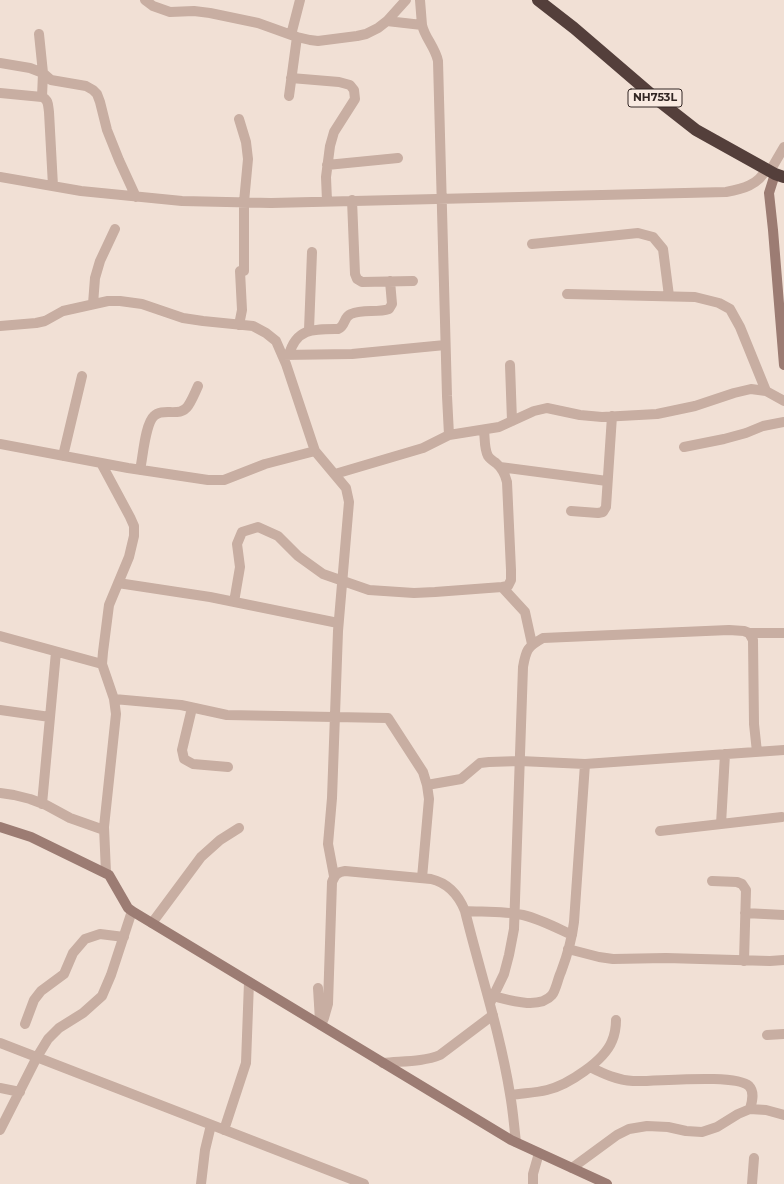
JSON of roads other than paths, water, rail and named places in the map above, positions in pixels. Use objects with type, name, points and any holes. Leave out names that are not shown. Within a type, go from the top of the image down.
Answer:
[{"type":"highway","name":"NH753L","points":[[538,0],[574,28],[659,101],[696,130],[774,173]]},
{"type":"main road","points":[[774,173],[768,192],[773,230],[784,365]]},
{"type":"main road","points":[[0,827],[31,837],[106,873],[109,875],[128,908],[132,911],[516,1142],[607,1184]]},
{"type":"street","points":[[145,0],[153,6],[170,12],[194,11],[258,22],[294,36],[318,41],[366,34],[378,28],[387,21],[406,0]]},
{"type":"street","points":[[289,96],[292,78],[294,36],[300,0]]},
{"type":"street","points":[[420,0],[422,25],[436,52],[438,61],[446,396],[449,435]]},
{"type":"street","points":[[387,21],[422,25]]},
{"type":"street","points":[[39,34],[43,73],[42,98]]},
{"type":"street","points":[[0,63],[30,68],[43,73],[51,80],[86,86],[93,90],[97,94],[107,130],[136,197]]},
{"type":"street","points":[[292,78],[339,82],[350,85],[354,90],[355,99],[331,137],[326,177],[327,201]]},
{"type":"street","points":[[0,93],[42,98],[46,99],[48,102],[53,186]]},
{"type":"street","points":[[239,119],[246,142],[248,159],[244,202],[242,310],[239,325]]},
{"type":"street","points":[[0,177],[81,192],[182,201],[271,203],[726,192],[747,187],[764,175],[774,173],[784,147]]},
{"type":"street","points":[[327,165],[398,158]]},
{"type":"street","points":[[352,200],[355,274],[357,279],[362,282],[413,281]]},
{"type":"street","points":[[93,304],[95,278],[98,267],[115,229]]},
{"type":"street","points":[[532,244],[638,233],[653,237],[663,249],[669,296]]},
{"type":"street","points":[[309,330],[312,252]]},
{"type":"street","points":[[334,876],[328,844],[332,798],[338,622],[349,502],[346,488],[315,451],[286,364],[286,355],[296,339],[309,330],[338,329],[344,324],[348,314],[384,311],[389,309],[392,304],[390,281]]},
{"type":"street","points":[[568,294],[695,297],[720,303],[730,309],[740,326],[766,391]]},
{"type":"street","points":[[0,326],[45,321],[63,311],[108,301],[142,304],[183,318],[253,326],[266,333],[276,341],[286,355]]},
{"type":"street","points":[[286,355],[352,354],[445,345]]},
{"type":"street","points":[[510,365],[512,421]]},
{"type":"street","points":[[63,456],[82,376]]},
{"type":"street","points":[[140,470],[151,419],[159,412],[184,411],[188,407],[198,386]]},
{"type":"street","points":[[334,474],[423,448],[449,435],[499,427],[534,411],[546,408],[580,415],[602,417],[657,414],[695,406],[734,392],[751,389],[766,391],[784,401]]},
{"type":"street","points":[[571,511],[598,513],[603,512],[606,507],[612,416]]},
{"type":"street","points":[[684,447],[724,439],[746,433],[763,426],[784,422]]},
{"type":"street","points":[[234,602],[240,567],[237,544],[242,532],[258,527],[278,536],[298,556],[323,574],[369,590],[414,593],[502,588],[508,586],[511,580],[511,570],[507,482],[506,476],[500,467],[488,456],[486,451],[484,430]]},
{"type":"street","points":[[0,444],[140,470],[208,480],[224,480],[265,464],[315,451]]},
{"type":"street","points":[[101,463],[134,526],[134,536],[129,557],[109,605],[102,664],[114,699],[116,714],[104,830],[106,873]]},
{"type":"street","points":[[500,467],[607,481]]},
{"type":"street","points":[[118,583],[234,602],[338,622]]},
{"type":"street","points":[[502,588],[525,612],[532,644]]},
{"type":"street","points":[[491,999],[504,974],[514,929],[523,667],[525,654],[532,644],[543,638],[729,630],[744,631],[749,633],[784,633]]},
{"type":"street","points":[[749,633],[753,640],[754,724],[757,752]]},
{"type":"street","points":[[0,636],[102,664]]},
{"type":"street","points":[[42,804],[56,652]]},
{"type":"street","points":[[114,699],[181,705],[227,715],[388,718],[423,772],[429,800],[422,878]]},
{"type":"street","points":[[192,708],[182,750],[184,759],[193,764],[228,767]]},
{"type":"street","points":[[0,710],[50,717]]},
{"type":"street","points":[[426,786],[461,779],[480,763],[489,762],[520,761],[585,764],[784,750]]},
{"type":"street","points":[[721,824],[725,754]]},
{"type":"street","points":[[491,999],[523,1003],[537,1002],[545,1000],[552,994],[565,960],[572,935],[575,914],[585,764]]},
{"type":"street","points":[[0,793],[14,794],[42,804],[70,818],[104,830]]},
{"type":"street","points":[[660,831],[782,817]]},
{"type":"street","points":[[152,923],[201,857],[220,840],[239,828]]},
{"type":"street","points":[[321,1025],[328,1004],[332,882],[334,876],[338,872],[345,871],[431,879],[443,884],[454,893],[461,902],[465,911],[491,999],[493,1015],[511,1094],[516,1142]]},
{"type":"street","points":[[712,881],[737,882],[742,884],[746,890],[744,960]]},
{"type":"street","points":[[0,1130],[37,1057],[48,1039],[59,1028],[83,1013],[102,996],[111,976],[132,911]]},
{"type":"street","points":[[465,911],[515,914],[534,918],[572,935]]},
{"type":"street","points":[[745,913],[784,915]]},
{"type":"street","points":[[25,1024],[34,1000],[41,991],[64,974],[73,953],[85,939],[100,934],[124,937]]},
{"type":"street","points":[[568,948],[599,957],[613,959],[666,958],[770,961],[784,960]]},
{"type":"street","points":[[224,1130],[246,1063],[249,982]]},
{"type":"street","points":[[318,988],[321,1025]]},
{"type":"street","points":[[383,1063],[419,1060],[433,1058],[440,1055],[493,1015]]},
{"type":"street","points":[[511,1094],[548,1090],[562,1084],[590,1067],[612,1042],[616,1029],[616,1020]]},
{"type":"street","points":[[768,1035],[784,1034]]},
{"type":"street","points":[[0,1043],[364,1184]]},
{"type":"street","points":[[590,1067],[611,1077],[633,1081],[686,1079],[734,1081],[750,1087],[752,1094],[750,1109]]},
{"type":"street","points":[[0,1088],[20,1092]]},
{"type":"street","points":[[572,1168],[617,1135],[629,1129],[646,1126],[668,1127],[686,1131],[702,1132],[717,1127],[738,1114],[750,1109],[766,1110],[784,1115]]},
{"type":"street","points":[[201,1184],[205,1150],[211,1125]]},
{"type":"street","points":[[533,1184],[533,1174],[539,1153]]},
{"type":"street","points":[[752,1184],[754,1158]]}]
